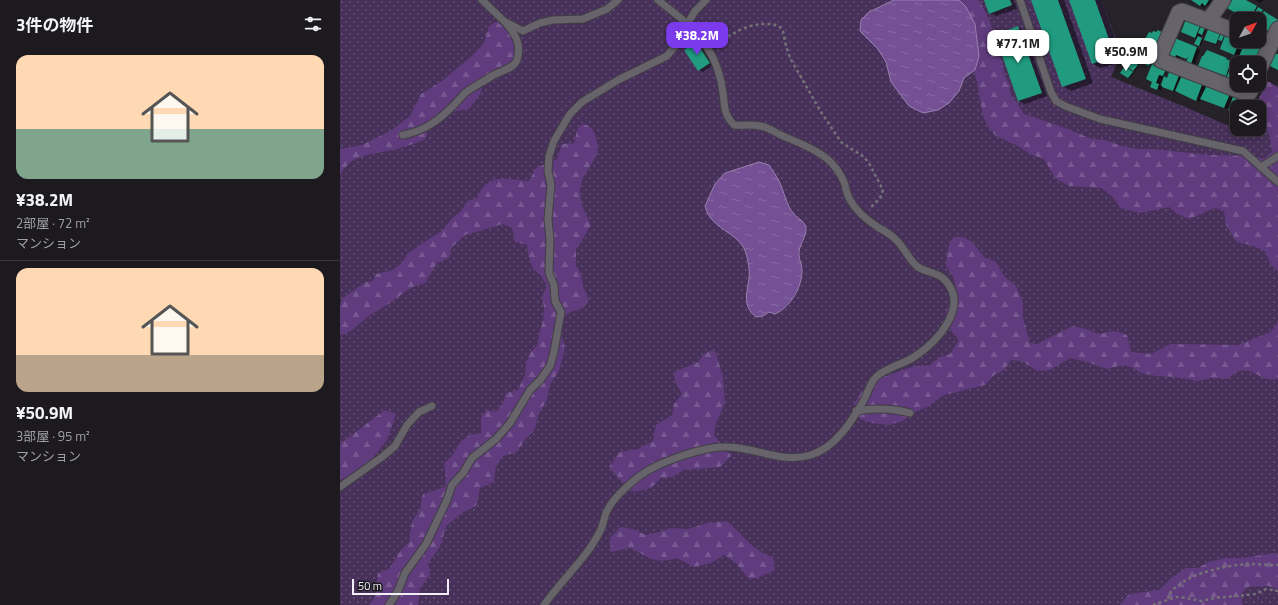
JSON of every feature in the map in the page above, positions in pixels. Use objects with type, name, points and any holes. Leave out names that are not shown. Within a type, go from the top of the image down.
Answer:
[{"type":"street","points":[[1208,21],[1223,0]]},
{"type":"street","points":[[1230,29],[1182,11],[1179,12],[1159,58],[1160,60],[1230,87]]},
{"type":"street","points":[[1264,56],[1278,28]]},
{"type":"lane","points":[[403,135],[416,133],[438,120],[470,89],[514,65],[517,60],[518,40],[504,21],[482,0]]},
{"type":"lane","points":[[504,21],[523,32],[540,23],[553,20],[583,19],[607,9],[618,0]]},
{"type":"lane","points":[[658,0],[683,20],[685,28]]},
{"type":"lane","points":[[389,605],[398,590],[405,573],[426,544],[447,500],[452,485],[463,473],[472,458],[496,439],[510,423],[530,390],[541,379],[550,366],[554,352],[560,312],[555,301],[554,285],[549,273],[550,239],[548,219],[551,185],[548,171],[549,156],[554,141],[570,114],[582,102],[618,80],[667,56],[683,36],[685,28],[695,11],[706,0]]},
{"type":"lane","points":[[1020,0],[1051,92],[1056,101],[1065,106],[1100,119],[1242,151],[1278,182]]},
{"type":"lane","points":[[544,605],[591,546],[602,528],[606,510],[618,495],[641,475],[661,464],[684,456],[705,450],[725,447],[786,457],[801,457],[813,454],[824,448],[836,439],[849,424],[876,377],[916,356],[934,339],[951,318],[955,303],[951,287],[945,280],[940,276],[919,268],[888,232],[872,223],[862,214],[848,198],[844,182],[834,165],[814,150],[780,135],[771,128],[757,125],[734,125],[729,120],[723,105],[723,94],[718,68],[710,51],[696,33],[685,28]]},
{"type":"lane","points":[[1262,167],[1278,156]]},
{"type":"lane","points":[[340,487],[391,450],[395,446],[407,425],[419,412],[432,406]]},
{"type":"lane","points":[[856,411],[879,408],[910,412]]},
{"type":"path","points":[[696,33],[720,38],[731,36],[743,29],[757,24],[765,23],[779,26],[783,31],[790,58],[840,142],[864,157],[877,177],[882,190],[880,198],[862,214]]},
{"type":"path","points":[[1169,599],[1168,596],[1177,584],[1217,568],[1249,564],[1278,565]]},
{"type":"path","points":[[1153,605],[1169,599],[1181,597],[1201,601],[1215,598],[1256,594],[1266,589],[1278,590]]},
{"type":"shaded area","points":[[340,0],[1101,0],[1121,53],[1111,77],[1230,127],[1230,136],[1266,136],[1266,108],[1275,85],[1278,86],[1278,605],[340,605]]},
{"type":"green space","points":[[939,0],[979,0],[991,24],[994,43],[1002,62],[1005,76],[1009,83],[1011,95],[1024,114],[1092,139],[1105,140],[1137,149],[1153,149],[1208,155],[1253,156],[1263,159],[1272,152],[1270,136],[1266,129],[1266,100],[1258,100],[1262,92],[1266,92],[1267,82],[1270,82],[1278,88],[1278,271],[1271,265],[1265,251],[1237,242],[1226,225],[1224,211],[1215,208],[1189,219],[1176,213],[1169,207],[1140,213],[1120,208],[1113,197],[1101,188],[1069,186],[1055,178],[1044,159],[1030,154],[1018,146],[996,136],[989,128],[983,116],[972,63]]},
{"type":"green space","points":[[496,22],[509,29],[521,40],[524,53],[504,70],[492,71],[483,79],[481,93],[469,109],[453,112],[436,119],[429,126],[425,139],[421,141],[401,148],[370,154],[355,160],[344,169],[340,176],[340,149],[362,145],[392,130],[410,116],[421,94],[442,81],[474,54],[484,43],[489,26]]},
{"type":"green space","points":[[582,124],[587,125],[593,130],[598,148],[594,160],[583,178],[580,192],[582,205],[591,225],[576,250],[576,266],[581,273],[583,286],[589,300],[583,308],[570,312],[561,320],[561,333],[565,348],[559,371],[550,384],[547,400],[538,415],[535,429],[524,441],[517,452],[503,456],[496,466],[494,481],[480,488],[476,506],[462,513],[446,526],[440,547],[428,563],[430,575],[420,588],[418,605],[369,605],[375,597],[378,573],[389,569],[401,550],[409,542],[412,522],[420,509],[423,494],[445,487],[446,479],[444,463],[452,456],[461,441],[469,435],[481,433],[481,417],[487,410],[496,412],[503,403],[506,393],[518,390],[525,375],[526,363],[530,353],[538,344],[539,333],[543,322],[544,308],[542,296],[547,286],[541,276],[533,269],[528,254],[527,245],[515,242],[512,228],[503,224],[465,235],[452,247],[449,258],[437,263],[425,283],[409,289],[387,305],[368,316],[351,330],[340,335],[340,305],[343,298],[364,283],[373,281],[376,274],[390,271],[401,264],[408,253],[443,230],[452,218],[461,211],[467,201],[477,198],[486,184],[498,179],[529,181],[536,168],[557,159],[562,144],[574,143],[577,130]]},
{"type":"green space","points":[[954,237],[963,237],[972,242],[985,258],[995,261],[1004,276],[1016,286],[1023,303],[1023,318],[1030,343],[1037,344],[1073,326],[1099,334],[1114,331],[1127,335],[1131,352],[1151,354],[1171,344],[1238,345],[1271,332],[1278,322],[1278,379],[1270,380],[1242,370],[1227,379],[1212,378],[1198,381],[1141,373],[1132,367],[1122,365],[1107,369],[1070,358],[1050,370],[1037,371],[1022,361],[1011,360],[1005,369],[993,376],[985,385],[944,395],[903,421],[888,425],[872,423],[860,419],[854,404],[862,391],[880,378],[912,367],[930,365],[940,357],[950,354],[959,340],[953,333],[945,318],[948,306],[957,292],[953,276],[946,266],[947,254]]},
{"type":"green space","points":[[712,350],[716,353],[723,377],[725,403],[716,423],[714,435],[731,456],[720,467],[684,470],[672,477],[661,478],[651,488],[634,492],[621,481],[609,467],[620,452],[638,449],[653,441],[656,425],[672,415],[674,404],[682,394],[675,381],[674,372],[698,362],[704,354]]},
{"type":"green space","points":[[385,410],[396,414],[387,440],[364,469],[340,480],[340,444]]},
{"type":"green space","points":[[727,521],[759,551],[773,557],[775,570],[758,578],[749,579],[736,563],[724,555],[711,563],[694,567],[677,558],[662,561],[652,559],[630,548],[611,552],[610,538],[620,527],[633,529],[646,535],[670,528],[689,529],[707,523]]},
{"type":"green space","points":[[1275,553],[1278,555],[1278,589],[1268,586],[1248,587],[1240,595],[1243,605],[1120,605],[1129,594],[1159,590],[1171,578],[1186,568],[1198,568],[1209,562],[1225,558],[1242,558]]},
{"type":"water","points":[[894,0],[959,0],[966,7],[975,24],[979,56],[975,70],[964,78],[959,91],[949,103],[938,110],[923,113],[909,106],[891,82],[886,62],[878,49],[860,31],[861,20],[869,12]]},
{"type":"water","points":[[759,162],[769,165],[779,181],[789,206],[794,214],[804,224],[806,231],[799,252],[802,268],[798,290],[791,301],[781,311],[775,314],[769,312],[763,316],[756,317],[749,309],[746,299],[749,266],[746,253],[740,242],[714,222],[708,214],[705,206],[715,184],[725,173]]},
{"type":"building","points":[[984,0],[1010,0],[1012,5],[989,14]]},
{"type":"building","points":[[1031,0],[1058,0],[1086,79],[1062,87]]},
{"type":"building","points":[[1069,0],[1095,0],[1115,56],[1092,64]]},
{"type":"building","points":[[1191,0],[1209,0],[1205,6],[1202,3],[1200,6]]},
{"type":"building","points":[[1232,0],[1246,0],[1257,6],[1254,12],[1234,12],[1227,8]]},
{"type":"building","points":[[1258,7],[1263,10],[1262,12],[1255,12]]},
{"type":"building","points":[[1266,12],[1278,20],[1271,33],[1266,30]]},
{"type":"building","points":[[1186,19],[1201,24],[1195,38],[1181,32]]},
{"type":"building","points":[[1202,24],[1206,26],[1202,35],[1198,33]]},
{"type":"building","points":[[1018,26],[1042,93],[1018,101],[995,35]]},
{"type":"building","points":[[1209,27],[1221,31],[1216,44],[1204,40]]},
{"type":"building","points":[[1157,30],[1162,32],[1155,53],[1152,52],[1152,54],[1155,55],[1149,66],[1134,59],[1135,57],[1133,56],[1139,47],[1146,49],[1141,46],[1149,32],[1157,32]]},
{"type":"building","points":[[1222,31],[1225,33],[1222,41],[1218,40]]},
{"type":"building","points":[[1226,33],[1230,35],[1230,48],[1237,48],[1234,55],[1220,49]]},
{"type":"building","points":[[1198,36],[1202,38],[1199,46],[1194,44]]},
{"type":"building","points":[[1172,37],[1197,47],[1190,67],[1185,65],[1188,57],[1186,59],[1176,55],[1175,58],[1166,54]]},
{"type":"building","points":[[696,42],[710,63],[698,71],[684,50]]},
{"type":"building","points":[[1240,48],[1260,48],[1259,50],[1261,51],[1258,56],[1239,56],[1242,49]]},
{"type":"building","points":[[1207,50],[1230,61],[1226,76],[1198,66]]},
{"type":"building","points":[[1273,54],[1278,54],[1278,70],[1268,65]]},
{"type":"building","points":[[1129,60],[1138,65],[1133,71],[1125,65]]},
{"type":"building","points":[[1152,64],[1167,67],[1163,76],[1159,75],[1156,83],[1159,84],[1157,90],[1150,87],[1152,82],[1146,79]]},
{"type":"building","points":[[1125,66],[1133,72],[1128,78],[1120,73]]},
{"type":"building","points":[[1170,69],[1180,73],[1173,91],[1162,87],[1161,85],[1164,76],[1167,78]]},
{"type":"building","points":[[1229,71],[1229,82],[1225,80]]},
{"type":"building","points":[[1182,75],[1203,82],[1196,101],[1175,91]]},
{"type":"building","points":[[1207,85],[1230,94],[1224,108],[1200,99]]},
{"type":"building","points":[[1234,94],[1246,100],[1232,100]]}]
